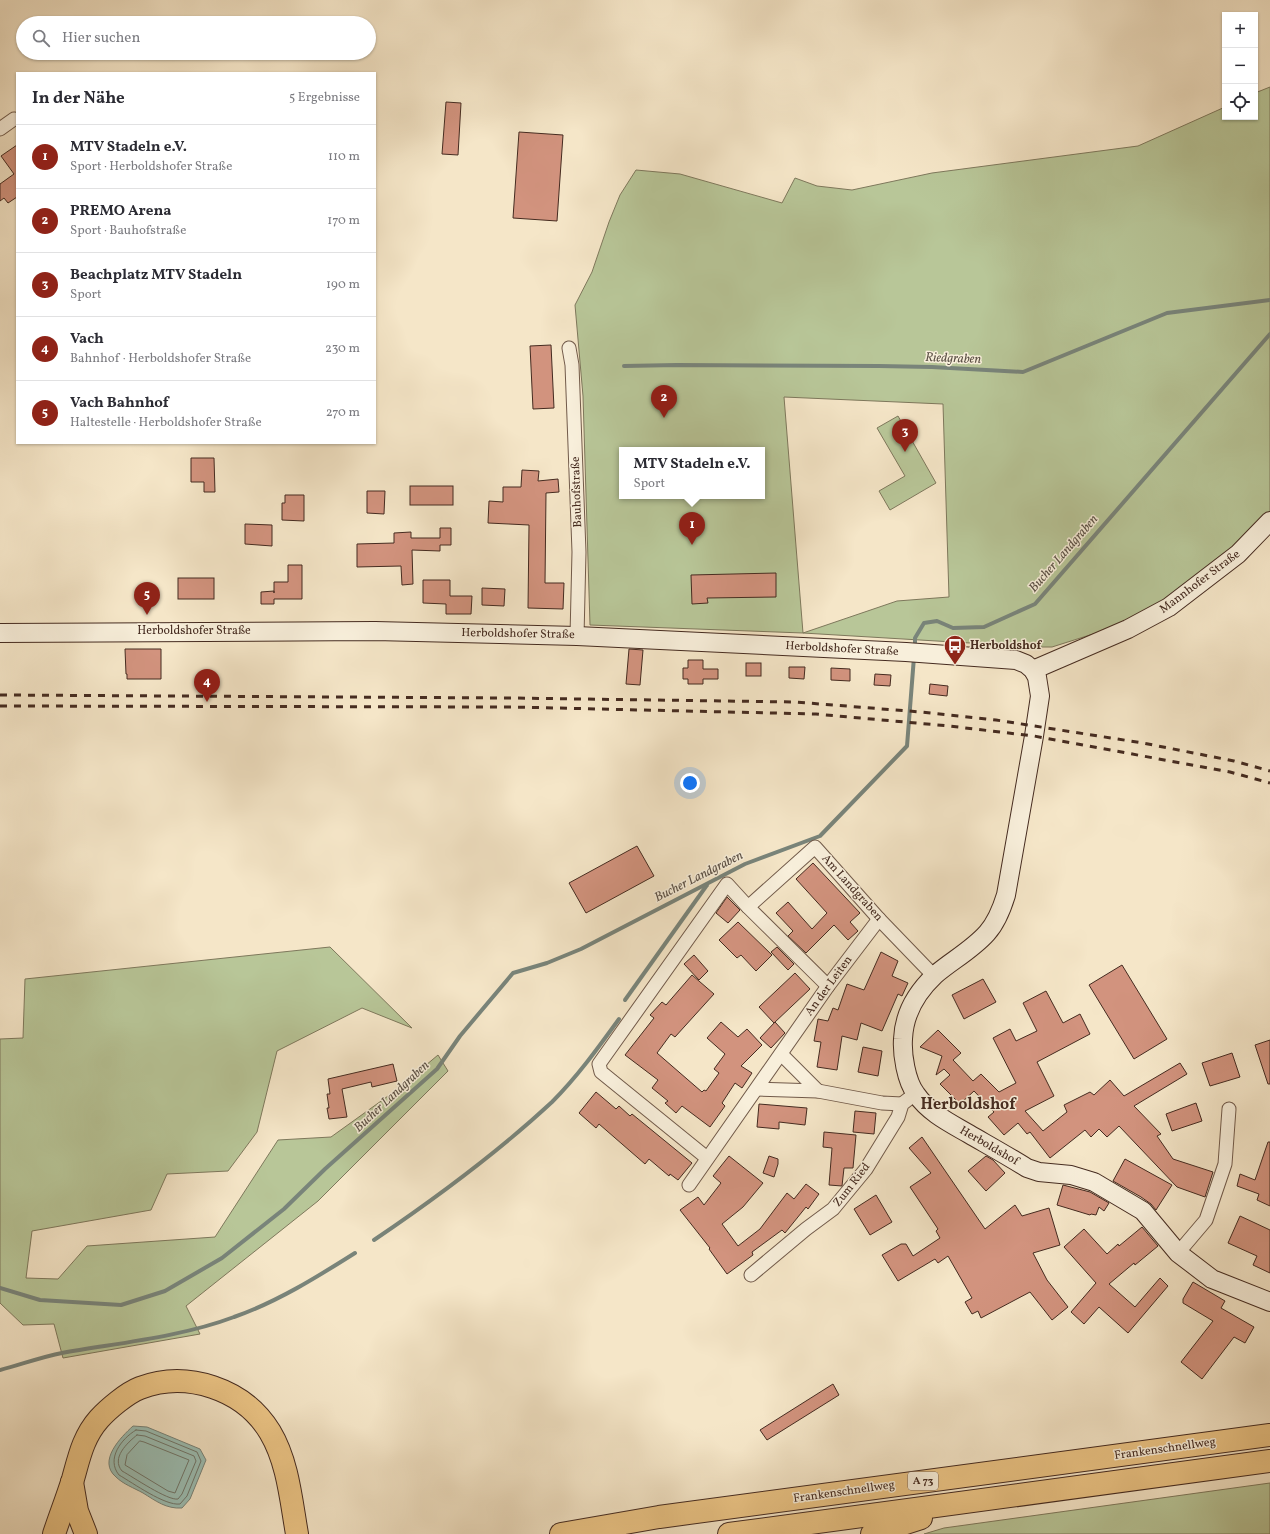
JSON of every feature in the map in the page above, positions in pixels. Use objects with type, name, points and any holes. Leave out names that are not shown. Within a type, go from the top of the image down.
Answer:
[{"type":"highway","points":[[54,1534],[81,1448],[90,1430],[100,1418],[122,1399],[139,1388],[160,1382],[182,1381],[207,1385],[228,1393],[253,1410],[270,1432],[283,1459],[297,1534]]},
{"type":"highway","name":"Frankenschnellweg","points":[[561,1534],[659,1516],[1270,1435]]},
{"type":"highway","name":"Frankenschnellweg","points":[[729,1534],[1270,1461]]},
{"type":"highway","points":[[72,1480],[77,1511],[86,1534]]},
{"type":"highway","points":[[872,1534],[977,1500]]},
{"type":"street","points":[[0,129],[14,119]]},
{"type":"street","name":"Bauhofstraße","points":[[569,348],[572,365],[579,552],[578,636]]},
{"type":"street","name":"Mannhofer Straße","points":[[1033,670],[1128,629],[1169,607],[1238,554],[1270,521]]},
{"type":"street","name":"Herboldshofer Straße","points":[[0,633],[108,631],[375,631],[578,636],[939,654],[1016,660],[1026,664],[1033,670]]},
{"type":"street","name":"Herboldshof","points":[[1033,670],[1037,677],[1040,696],[1006,895],[1002,908],[988,931],[981,939],[934,976],[918,994],[909,1008],[903,1027],[902,1047],[908,1077],[909,1099],[1027,1168],[1039,1172],[1072,1175],[1094,1182],[1143,1211],[1178,1253],[1212,1279],[1270,1302]]},
{"type":"street","name":"Am Landgraben","points":[[748,907],[815,847],[879,919],[934,976]]},
{"type":"street","points":[[707,1158],[601,1072],[599,1064],[727,884],[748,907],[828,986]]},
{"type":"street","name":"An der Leiten","points":[[689,1185],[828,986],[879,919]]},
{"type":"street","points":[[781,1054],[818,1091]]},
{"type":"street","points":[[757,1089],[818,1091],[882,1103],[909,1099]]},
{"type":"street","name":"Zum Ried","points":[[751,1275],[806,1229],[834,1209],[866,1169],[909,1099]]},
{"type":"street","points":[[1178,1253],[1206,1220],[1225,1164],[1230,1109]]},
{"type":"green space","points":[[1270,87],[1270,520],[1169,610],[1052,647],[1002,647],[970,643],[803,633],[590,625],[583,396],[575,305],[592,272],[620,195],[636,170],[680,174],[782,203],[795,178],[817,186],[852,190],[932,173],[1138,146],[1222,108],[1222,120],[1258,120],[1258,92]],"holes":[[[784,397],[943,404],[949,597],[897,601],[803,633]]]},
{"type":"green space","points":[[898,416],[936,483],[890,510],[879,491],[905,476],[877,428]]},
{"type":"green space","points":[[330,947],[412,1028],[362,1008],[277,1051],[257,1132],[228,1171],[167,1174],[151,1210],[32,1231],[26,1278],[58,1279],[87,1246],[215,1237],[278,1140],[331,1137],[395,1091],[438,1055],[448,1071],[318,1201],[186,1306],[200,1334],[63,1358],[54,1324],[23,1325],[0,1303],[0,1039],[23,1038],[25,979]]},
{"type":"green space","points":[[1270,1483],[1270,1534],[924,1534],[944,1528]]},
{"type":"water","points":[[133,1426],[147,1427],[200,1449],[206,1460],[190,1499],[182,1508],[166,1506],[157,1502],[122,1482],[111,1471],[109,1464],[113,1450],[117,1443]]},
{"type":"building","points":[[446,102],[461,103],[458,155],[442,154]]},
{"type":"building","points":[[519,132],[563,135],[557,221],[513,218]]},
{"type":"building","points":[[16,146],[16,198],[8,203],[4,198],[0,201],[0,184],[14,174],[1,156]]},
{"type":"building","points":[[551,345],[554,408],[533,409],[530,346]]},
{"type":"building","points":[[191,458],[214,458],[215,492],[204,492],[204,482],[191,482]]},
{"type":"building","points":[[522,470],[539,471],[538,481],[558,479],[559,492],[546,493],[545,583],[564,583],[563,609],[528,608],[529,525],[488,523],[489,501],[503,502],[503,487],[521,487]]},
{"type":"building","points":[[410,486],[453,486],[453,505],[410,505]]},
{"type":"building","points":[[367,491],[385,491],[384,514],[367,513]]},
{"type":"building","points":[[285,495],[304,495],[304,521],[282,520],[282,503],[285,503]]},
{"type":"building","points":[[245,524],[272,525],[272,546],[245,544]]},
{"type":"building","points":[[440,528],[451,528],[451,545],[440,545],[440,551],[412,550],[413,584],[402,585],[401,566],[357,567],[357,544],[394,543],[394,533],[411,532],[411,538],[440,538]]},
{"type":"building","points":[[288,565],[302,565],[302,599],[274,599],[274,604],[261,604],[261,592],[274,591],[274,582],[288,582]]},
{"type":"building","points":[[776,573],[776,597],[707,598],[708,603],[692,604],[691,575]]},
{"type":"building","points":[[178,578],[214,578],[214,599],[178,599]]},
{"type":"building","points":[[423,580],[450,580],[450,596],[472,596],[471,614],[446,614],[446,604],[423,603]]},
{"type":"building","points":[[482,588],[505,589],[504,606],[482,605]]},
{"type":"building","points":[[125,649],[161,649],[161,679],[127,679]]},
{"type":"building","points":[[629,649],[643,650],[640,685],[626,684]]},
{"type":"building","points":[[688,660],[703,660],[703,669],[718,669],[718,679],[703,679],[703,684],[688,684],[688,679],[683,679],[683,668],[688,668]]},
{"type":"building","points":[[746,663],[761,663],[761,676],[746,676]]},
{"type":"building","points":[[789,667],[805,667],[804,679],[789,678]]},
{"type":"building","points":[[831,668],[850,669],[850,681],[831,680]]},
{"type":"building","points":[[875,674],[891,675],[890,686],[874,685]]},
{"type":"building","points":[[930,684],[948,686],[947,696],[929,694]]},
{"type":"building","points":[[637,846],[654,876],[586,913],[569,883]]},
{"type":"building","points":[[813,863],[860,913],[850,922],[858,931],[848,940],[834,925],[806,953],[788,936],[793,931],[776,913],[788,902],[812,929],[827,913],[796,879]]},
{"type":"building","points":[[727,897],[740,910],[728,923],[716,913]]},
{"type":"building","points":[[738,922],[772,955],[756,971],[741,955],[737,958],[719,940]]},
{"type":"building","points":[[777,947],[794,964],[788,970],[771,952]]},
{"type":"building","points":[[881,952],[898,961],[892,976],[908,983],[902,996],[898,994],[882,1031],[861,1023],[857,1040],[842,1036],[837,1070],[817,1067],[821,1042],[814,1041],[818,1019],[828,1021],[833,1008],[838,1010],[847,984],[864,990]]},
{"type":"building","points":[[694,955],[708,971],[699,980],[684,964]]},
{"type":"building","points":[[1122,965],[1167,1039],[1134,1059],[1089,985]]},
{"type":"building","points":[[795,973],[810,989],[774,1023],[759,1007]]},
{"type":"building","points":[[692,975],[714,994],[675,1037],[671,1034],[657,1053],[702,1092],[704,1090],[706,1091],[719,1073],[714,1069],[725,1054],[707,1038],[721,1022],[738,1037],[747,1029],[762,1045],[741,1066],[752,1073],[742,1088],[735,1083],[722,1103],[725,1106],[710,1127],[682,1106],[676,1113],[665,1103],[668,1101],[652,1088],[658,1080],[625,1055],[654,1018],[650,1015],[662,1002],[666,1005]]},
{"type":"building","points":[[983,979],[996,1002],[964,1019],[952,995]]},
{"type":"building","points":[[1046,991],[1063,1023],[1080,1014],[1090,1034],[1037,1062],[1054,1096],[1025,1111],[1043,1131],[1067,1112],[1064,1105],[1090,1092],[1094,1095],[1110,1080],[1124,1096],[1180,1063],[1187,1074],[1134,1106],[1161,1134],[1157,1136],[1173,1159],[1213,1172],[1205,1197],[1177,1187],[1119,1126],[1107,1137],[1099,1129],[1091,1137],[1085,1130],[1050,1158],[1030,1132],[1027,1134],[1018,1123],[1004,1135],[988,1117],[994,1112],[974,1091],[960,1104],[940,1084],[950,1075],[944,1069],[936,1075],[942,1056],[920,1047],[938,1030],[961,1053],[953,1060],[973,1081],[981,1074],[999,1092],[1016,1083],[993,1038],[1010,1029],[1016,1041],[1037,1031],[1023,1003]]},
{"type":"building","points":[[775,1022],[785,1033],[771,1048],[760,1038]]},
{"type":"building","points":[[1270,1040],[1270,1084],[1268,1084],[1255,1045]]},
{"type":"building","points":[[863,1047],[882,1051],[878,1076],[858,1072]]},
{"type":"building","points":[[1232,1053],[1240,1077],[1210,1086],[1202,1063]]},
{"type":"building","points":[[393,1064],[397,1081],[372,1087],[371,1082],[342,1089],[347,1117],[329,1119],[327,1108],[329,1108],[327,1094],[330,1094],[328,1079]]},
{"type":"building","points":[[596,1092],[616,1109],[619,1106],[630,1116],[632,1114],[692,1163],[678,1180],[670,1174],[669,1176],[649,1159],[645,1164],[599,1124],[596,1128],[579,1113]]},
{"type":"building","points":[[1196,1103],[1202,1121],[1172,1131],[1166,1114]]},
{"type":"building","points":[[759,1104],[807,1108],[805,1125],[779,1122],[779,1129],[757,1127]]},
{"type":"building","points":[[855,1111],[876,1113],[874,1134],[853,1132]]},
{"type":"building","points":[[824,1132],[856,1135],[853,1168],[844,1168],[842,1186],[829,1185],[832,1148],[823,1147]]},
{"type":"building","points":[[922,1137],[985,1229],[1015,1205],[1022,1216],[1049,1208],[1060,1245],[1033,1253],[1047,1280],[1068,1307],[1052,1320],[1030,1292],[981,1318],[978,1311],[972,1314],[965,1302],[972,1298],[948,1256],[938,1263],[935,1259],[898,1281],[882,1255],[901,1244],[906,1244],[913,1256],[940,1238],[936,1231],[938,1229],[910,1187],[931,1173],[909,1148]]},
{"type":"building","points":[[1268,1142],[1270,1142],[1270,1206],[1257,1200],[1259,1194],[1237,1186],[1240,1174],[1255,1180]]},
{"type":"building","points":[[729,1156],[763,1183],[743,1207],[722,1224],[738,1246],[760,1229],[787,1193],[794,1199],[806,1184],[819,1194],[808,1209],[806,1207],[785,1233],[782,1230],[752,1252],[753,1255],[727,1274],[709,1249],[710,1248],[680,1210],[698,1197],[704,1205],[721,1183],[713,1176]]},
{"type":"building","points":[[769,1156],[778,1159],[774,1177],[763,1173]]},
{"type":"building","points":[[986,1156],[993,1160],[1005,1173],[986,1191],[968,1171]]},
{"type":"building","points":[[1125,1159],[1172,1185],[1156,1210],[1151,1204],[1141,1197],[1113,1181]]},
{"type":"building","points":[[1063,1185],[1090,1192],[1109,1203],[1104,1211],[1099,1207],[1096,1215],[1090,1215],[1057,1205]]},
{"type":"building","points":[[876,1195],[892,1222],[870,1235],[854,1209]]},
{"type":"building","points":[[1240,1216],[1270,1230],[1270,1273],[1253,1265],[1257,1256],[1228,1243]]},
{"type":"building","points":[[1142,1227],[1158,1246],[1135,1265],[1134,1263],[1109,1284],[1135,1307],[1160,1278],[1168,1286],[1128,1333],[1099,1307],[1084,1324],[1071,1312],[1096,1283],[1064,1247],[1084,1229],[1107,1254]]},
{"type":"building","points":[[1193,1282],[1225,1301],[1221,1308],[1254,1327],[1245,1343],[1234,1337],[1202,1379],[1181,1362],[1213,1321],[1183,1303],[1183,1299]]},
{"type":"building","points":[[833,1384],[839,1395],[767,1440],[760,1430]]},
{"type":"waterway","name":"Riedgraben","points":[[624,366],[879,366],[932,367],[1023,372],[1167,313],[1270,300]]},
{"type":"waterway","name":"Bucher Landgraben","points":[[915,648],[915,638],[924,623],[937,621],[953,628],[984,627],[1035,604],[1270,334]]},
{"type":"waterway","name":"Bucher Landgraben","points":[[0,1288],[40,1300],[121,1305],[165,1291],[222,1258],[284,1209],[325,1169],[437,1069],[460,1036],[513,973],[547,963],[581,949],[745,864],[820,836],[907,746],[914,657]]},
{"type":"waterway","points":[[625,1000],[707,885]]},
{"type":"waterway","points":[[374,1240],[466,1174],[531,1121],[570,1083],[619,1019]]},
{"type":"waterway","points":[[0,1370],[54,1355],[171,1335],[214,1324],[266,1304],[311,1280],[355,1253]]},
{"type":"railway","points":[[0,695],[511,698],[795,702],[921,712],[996,720],[1143,743],[1234,761],[1270,771]]},
{"type":"railway","points":[[0,706],[512,707],[816,714],[949,726],[1034,736],[1230,772],[1270,783]]},
{"type":"place","name":"PREMO Arena","points":[[664,418]]},
{"type":"place","name":"Beachplatz MTV Stadeln","points":[[905,452]]},
{"type":"place","name":"MTV Stadeln e.V.","points":[[692,545]]},
{"type":"place","name":"Vach Bahnhof","points":[[147,615]]},
{"type":"place","name":"Herboldshof","points":[[955,666]]},
{"type":"place","name":"Vach","points":[[207,702]]},
{"type":"district","name":"Herboldshof","points":[[968,1105]]}]
